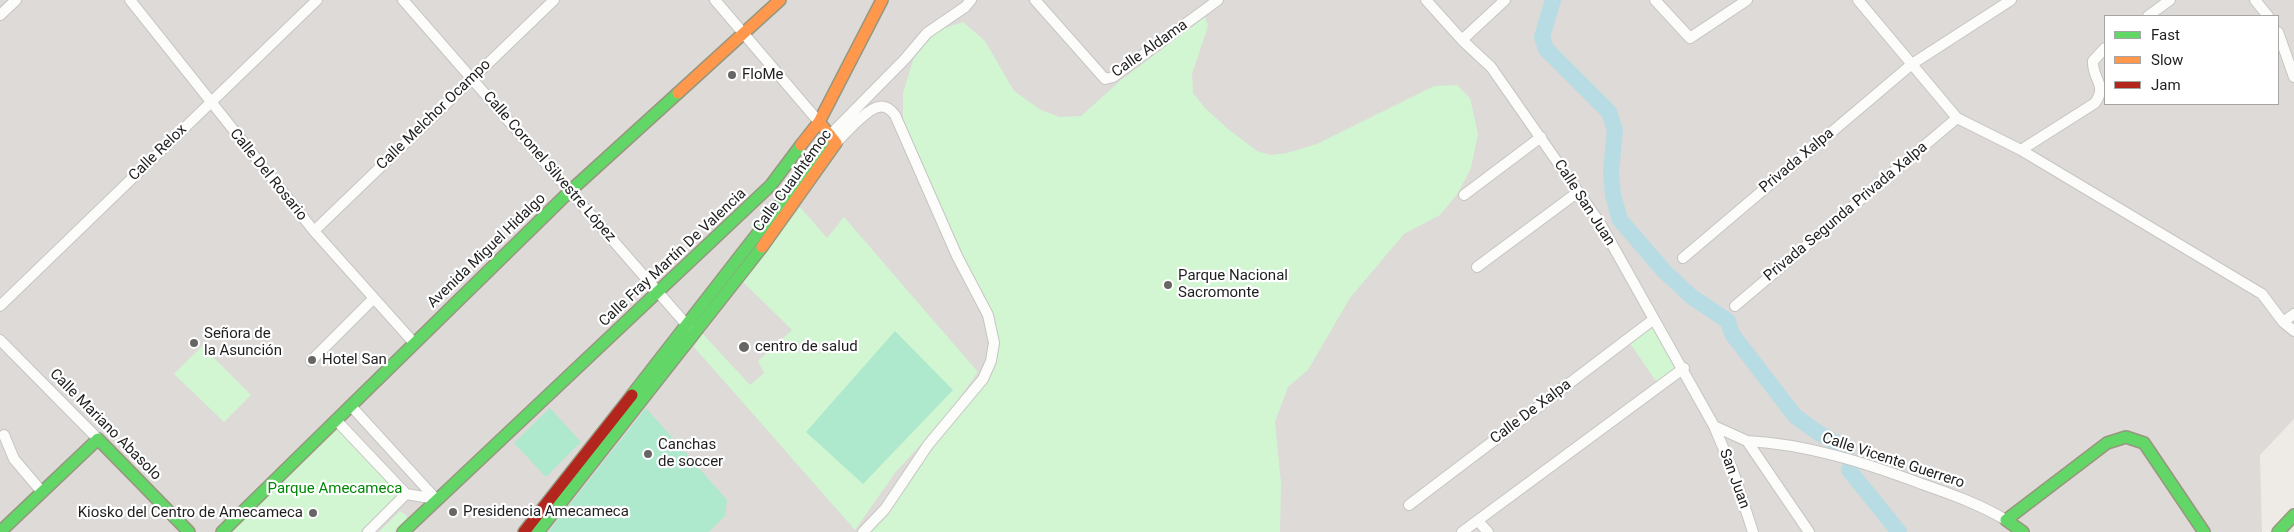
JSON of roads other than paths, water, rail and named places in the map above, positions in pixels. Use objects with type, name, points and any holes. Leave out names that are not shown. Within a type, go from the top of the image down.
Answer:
[{"type":"main road","name":"Avenida Miguel Hidalgo","points":[[222,532],[569,192],[780,0]]},
{"type":"main road","name":"Calle Fray Martín De Valencia","points":[[403,532],[771,185],[819,122],[882,0]]},
{"type":"main road","points":[[819,122],[833,139]]},
{"type":"main road","name":"Calle Cuauhtémoc","points":[[538,532],[572,481],[632,404],[732,277],[799,199],[833,139]]},
{"type":"main road","points":[[2006,520],[2107,443],[2117,437],[2133,436],[2144,443],[2204,532]]},
{"type":"main road","points":[[0,532],[98,439]]},
{"type":"main road","name":"Calle Mariano Abasolo","points":[[98,439],[189,532]]},
{"type":"main road","name":"Calle Cuauhtémoc","points":[[524,532],[572,481]]},
{"type":"main road","points":[[2278,532],[2294,515]]},
{"type":"main road","name":"Calle Vicente Guerrero","points":[[2006,520],[2023,532]]},
{"type":"street","points":[[0,15],[16,0]]},
{"type":"street","name":"Calle Del Rosario","points":[[130,0],[210,103],[314,231],[414,343]]},
{"type":"street","name":"Calle Relox","points":[[0,306],[317,0]]},
{"type":"street","name":"Calle Coronel Silvestre López","points":[[403,0],[691,330]]},
{"type":"street","name":"Calle Melchor Ocampo","points":[[314,231],[554,0]]},
{"type":"street","points":[[715,0],[819,122]]},
{"type":"street","name":"Calle Cuauhtémoc","points":[[833,139],[926,34],[965,7],[971,0]]},
{"type":"street","name":"Calle Aldama","points":[[1035,0],[1106,79],[1113,77],[1218,0]]},
{"type":"street","name":"Calle San Juan","points":[[1426,0],[1462,40],[1491,67],[1600,223],[1684,368],[1714,426]]},
{"type":"street","points":[[1462,40],[1505,0]]},
{"type":"street","points":[[1655,0],[1690,38],[1747,0]]},
{"type":"street","points":[[1858,0],[1957,118],[2020,150],[2262,294],[2283,322],[2294,331]]},
{"type":"street","name":"Privada Xalpa","points":[[1682,258],[1912,64],[2010,0]]},
{"type":"street","points":[[2149,15],[2170,0]]},
{"type":"street","points":[[2255,0],[2267,15]]},
{"type":"street","points":[[2279,35],[2294,77]]},
{"type":"street","points":[[2020,150],[2095,103],[2101,95],[2101,86],[2092,71],[2092,61],[2104,49]]},
{"type":"street","name":"Calle Cuauhtémoc","points":[[833,139],[874,108],[884,107],[890,109],[896,115],[946,232],[988,315],[994,342],[991,360],[983,379],[928,445],[885,508],[863,532]]},
{"type":"street","name":"Privada Segunda Privada Xalpa","points":[[1735,306],[1957,118]]},
{"type":"street","points":[[1464,195],[1541,137]]},
{"type":"street","points":[[1477,267],[1578,192]]},
{"type":"street","points":[[311,361],[373,299]]},
{"type":"street","points":[[2283,322],[2294,314]]},
{"type":"street","name":"Calle De Xalpa","points":[[1409,505],[1654,319]]},
{"type":"street","name":"Calle Mariano Abasolo","points":[[0,340],[98,439]]},
{"type":"street","points":[[1462,532],[1684,368]]},
{"type":"street","points":[[351,406],[436,499]]},
{"type":"street","points":[[336,420],[406,494],[436,499]]},
{"type":"street","points":[[1714,426],[1747,441],[1810,532]]},
{"type":"street","name":"San Juan","points":[[1714,426],[1733,471],[1753,532]]},
{"type":"street","points":[[4,435],[14,459],[42,492]]},
{"type":"street","name":"Calle Vicente Guerrero","points":[[1747,441],[1776,442],[1799,447],[1888,472],[1980,505],[2006,520]]},
{"type":"street","points":[[368,532],[406,494]]},
{"type":"street","points":[[1478,521],[1488,532]]},
{"type":"waterway","points":[[1553,0],[1542,37],[1546,49],[1609,112],[1615,130],[1611,172],[1613,195],[1620,220],[1665,272],[1692,297],[1728,321],[1732,334],[1795,416],[1817,432],[1847,449]]},
{"type":"waterway","points":[[1849,470],[1899,532]]},
{"type":"place","name":"FloMe","points":[[732,75]]},
{"type":"place","name":"Parque Nacional Sacromonte","points":[[1168,285]]},
{"type":"place","name":"Señora de la Asunción","points":[[194,343]]},
{"type":"place","name":"centro de salud","points":[[744,347]]},
{"type":"place","name":"Hotel San","points":[[312,360]]},
{"type":"place","name":"Canchas de soccer","points":[[648,454]]},
{"type":"place","name":"Presidencia Amecameca","points":[[453,512]]},
{"type":"place","name":"Kiosko del Centro de Amecameca","points":[[313,513]]},
{"type":"park label","name":"Parque Amecameca","points":[[335,489]]}]
